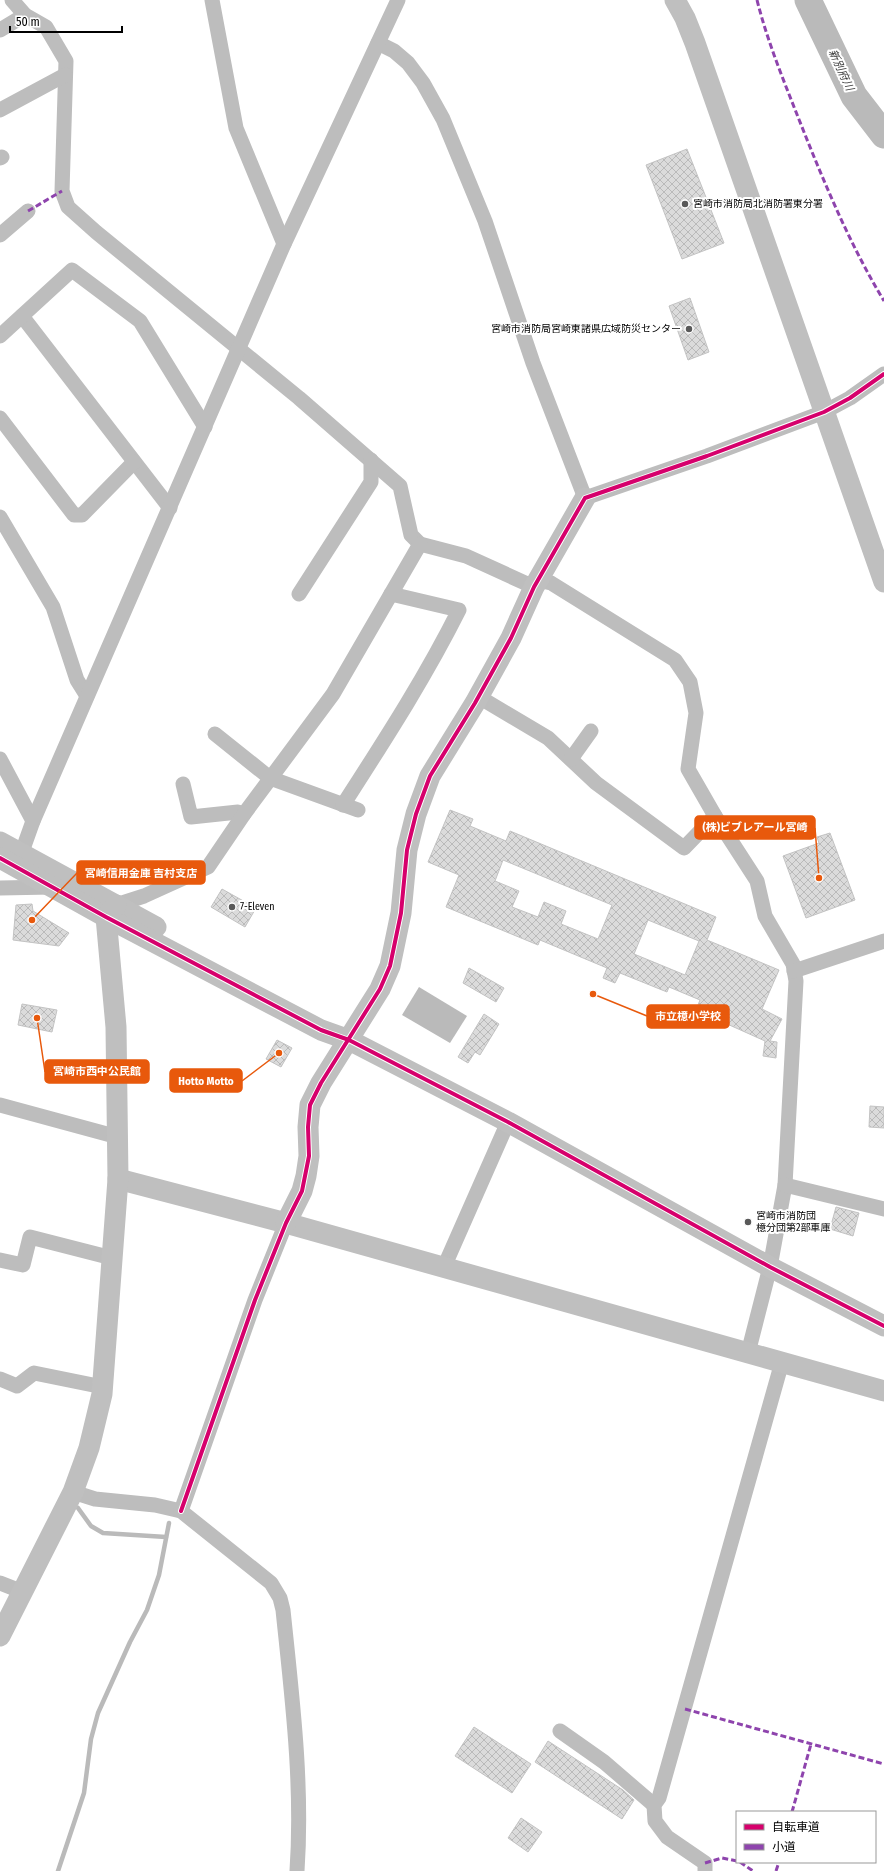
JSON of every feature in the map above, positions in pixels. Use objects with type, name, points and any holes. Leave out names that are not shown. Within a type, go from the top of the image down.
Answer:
[{"type":"street","points":[[12,0],[25,15],[46,27],[66,61],[62,191],[68,207],[96,232],[239,349],[400,486],[411,535],[420,544],[466,556],[536,584],[551,583],[675,660],[690,682],[696,713],[688,769],[715,816],[757,881],[765,916],[793,964],[796,981],[785,1185],[770,1267],[748,1352]]},
{"type":"street","points":[[212,0],[236,128],[284,244]]},
{"type":"street","points":[[13,860],[33,821],[284,244],[398,0]]},
{"type":"street","points":[[676,0],[686,18],[695,43],[884,582]]},
{"type":"street","points":[[0,30],[25,15]]},
{"type":"street","points":[[378,44],[394,51],[408,63],[423,83],[443,119],[485,221],[533,363],[585,498]]},
{"type":"street","points":[[0,110],[65,75]]},
{"type":"street","points":[[0,235],[28,211]]},
{"type":"street","points":[[0,336],[72,270],[140,321],[205,427]]},
{"type":"street","points":[[22,316],[170,508]]},
{"type":"street","points":[[181,1511],[255,1300],[286,1223],[302,1191],[309,1156],[308,1127],[310,1105],[380,990],[390,966],[400,914],[407,850],[416,814],[430,776],[479,696],[511,638],[536,584],[585,498],[707,456],[824,412],[850,398],[884,374]]},
{"type":"street","points":[[0,418],[74,515],[82,515],[134,462]]},
{"type":"street","points":[[299,594],[371,482],[371,460]]},
{"type":"street","points":[[0,517],[53,607],[77,680],[87,696]]},
{"type":"street","points":[[0,842],[13,860],[52,887],[111,911],[208,867],[270,778],[333,694],[420,544]]},
{"type":"street","points":[[343,805],[401,714],[442,644],[459,610],[391,594]]},
{"type":"street","points":[[479,696],[548,738],[596,783],[684,848],[715,816]]},
{"type":"street","points":[[570,759],[591,731]]},
{"type":"street","points":[[214,734],[270,778],[358,810]]},
{"type":"street","points":[[0,759],[33,821]]},
{"type":"street","points":[[183,784],[191,817],[238,812],[244,814]]},
{"type":"street","points":[[13,860],[328,1023],[349,1040],[508,1122],[770,1267],[884,1326]]},
{"type":"street","points":[[0,888],[52,887]]},
{"type":"street","points":[[0,1636],[73,1492],[89,1448],[103,1387],[118,1179],[116,1027],[111,911]]},
{"type":"street","points":[[794,972],[884,941]]},
{"type":"street","points":[[0,1105],[118,1137]]},
{"type":"street","points":[[444,1267],[508,1122]]},
{"type":"street","points":[[118,1179],[286,1223],[884,1391]]},
{"type":"street","points":[[785,1185],[884,1209]]},
{"type":"street","points":[[0,1260],[23,1265],[30,1237],[112,1258]]},
{"type":"street","points":[[705,1871],[705,1863],[667,1837],[655,1821],[654,1805],[659,1798],[685,1709],[718,1585],[782,1362]]},
{"type":"street","points":[[0,1379],[17,1386],[34,1373],[103,1387]]},
{"type":"street","points":[[73,1492],[95,1499],[155,1505],[181,1511],[271,1583],[280,1598],[294,1714],[298,1782],[299,1838],[297,1871]]},
{"type":"street","points":[[0,1583],[23,1592]]},
{"type":"street","points":[[560,1731],[604,1762],[654,1805]]},
{"type":"shaded area","points":[[419,987],[467,1016],[450,1043],[402,1015]]},
{"type":"building","name":"宮崎市消防局北消防署東分署","points":[[687,149],[724,243],[682,259],[646,165]]},
{"type":"building","name":"宮崎市消防局宮崎東諸県広域防災センター","points":[[690,298],[709,352],[688,360],[669,306]]},
{"type":"building","points":[[450,810],[473,819],[470,826],[506,841],[510,831],[716,917],[707,940],[779,970],[762,1009],[782,1019],[770,1041],[777,1042],[776,1058],[763,1056],[765,1041],[696,1010],[700,1000],[669,987],[667,992],[620,973],[615,983],[603,978],[607,968],[540,940],[538,945],[446,907],[459,875],[428,862]],"holes":[[[503,860],[612,905],[598,939],[561,924],[566,911],[544,902],[538,917],[512,907],[519,891],[495,881]],[[648,920],[699,941],[685,975],[634,954]]]},
{"type":"building","points":[[830,833],[855,900],[806,918],[783,856],[819,843],[817,837]]},
{"type":"building","name":"7-Eleven","points":[[222,889],[256,908],[245,927],[211,907]]},
{"type":"building","points":[[32,904],[33,911],[69,933],[59,946],[13,940],[16,905]]},
{"type":"building","points":[[469,968],[504,988],[496,1002],[463,983]]},
{"type":"building","points":[[22,1004],[57,1010],[52,1032],[18,1025]]},
{"type":"building","points":[[484,1014],[499,1024],[480,1055],[475,1052],[468,1063],[458,1057]]},
{"type":"building","points":[[277,1040],[292,1048],[281,1067],[266,1059]]},
{"type":"building","points":[[870,1106],[884,1107],[884,1128],[869,1127]]},
{"type":"building","points":[[836,1207],[859,1213],[853,1236],[830,1229]]},
{"type":"building","points":[[474,1727],[531,1764],[512,1793],[455,1756]]},
{"type":"building","points":[[548,1741],[623,1790],[634,1800],[622,1819],[535,1762]]},
{"type":"building","points":[[521,1818],[542,1832],[528,1852],[508,1838]]},
{"type":"waterway","name":"新別府川","points":[[808,0],[854,96],[884,135]]},
{"type":"waterway","points":[[78,1508],[91,1526],[103,1533],[166,1537]]},
{"type":"waterway","points":[[58,1871],[84,1793],[91,1739],[98,1713],[130,1642],[147,1610],[159,1575],[169,1523]]},
{"type":"marked path","points":[[757,0],[792,103],[817,164],[859,257],[884,301]]},
{"type":"marked path","points":[[28,211],[62,191]]},
{"type":"marked path","points":[[685,1709],[884,1764]]},
{"type":"marked path","points":[[792,1811],[811,1744]]},
{"type":"marked path","points":[[705,1863],[722,1858],[736,1861]]},
{"type":"marked path","points":[[741,1863],[753,1871]]},
{"type":"marked path","points":[[776,1871],[779,1863]]},
{"type":"cycle path","points":[[181,1511],[255,1300],[286,1223],[302,1191],[309,1156],[308,1127],[310,1105],[321,1083],[380,989],[390,966],[401,913],[407,850],[416,814],[430,776],[475,703],[511,638],[534,587],[585,498],[707,456],[824,412],[850,398],[884,374]]},
{"type":"cycle path","points":[[0,858],[106,917],[321,1030],[349,1040],[508,1122],[770,1267],[884,1326]]},
{"type":"place","name":"宮崎市消防局北消防署東分署","points":[[685,204]]},
{"type":"place","name":"宮崎市消防局宮崎東諸県広域防災センター","points":[[689,329]]},
{"type":"place","name":"(株)ビブレアール宮崎","points":[[819,878]]},
{"type":"place","name":"7-Eleven","points":[[232,907]]},
{"type":"place","name":"宮崎信用金庫 吉村支店","points":[[32,920]]},
{"type":"place","name":"市立檍小学校","points":[[593,994]]},
{"type":"place","name":"宮崎市西中公民館","points":[[37,1018]]},
{"type":"place","name":"Hotto Motto","points":[[279,1053]]},
{"type":"place","name":"宮崎市消防団 檍分団第2部車庫","points":[[748,1222]]}]
